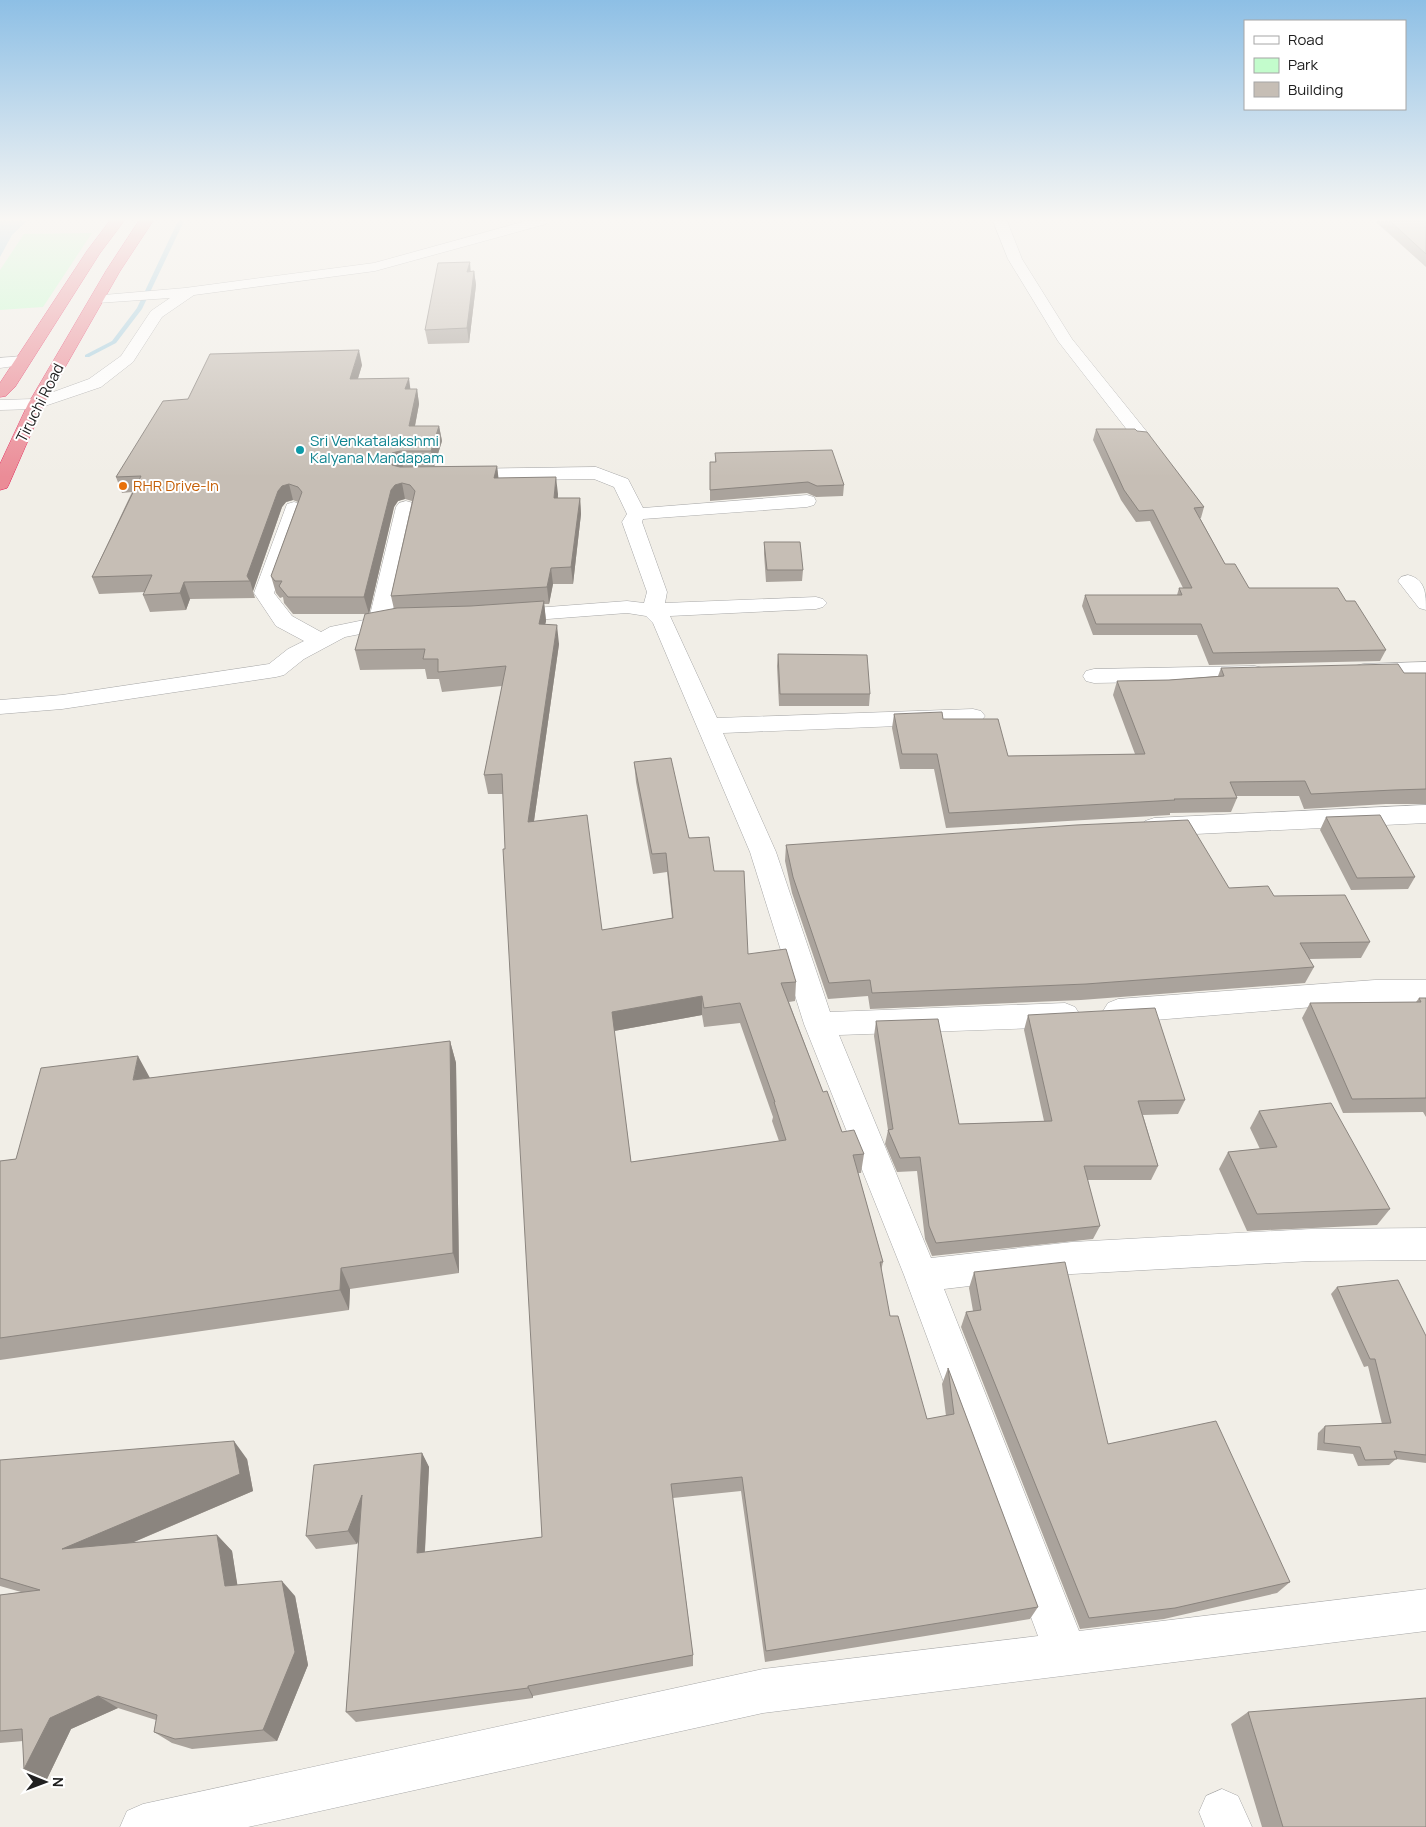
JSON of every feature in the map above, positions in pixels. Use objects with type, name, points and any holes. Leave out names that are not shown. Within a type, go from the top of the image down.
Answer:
[{"type":"highway","points":[[0,392],[23,361],[58,306]]},
{"type":"highway","name":"Tiruchi Road","points":[[0,484],[36,404],[93,306]]},
{"type":"street","points":[[0,406],[36,404],[95,383],[127,358],[156,314],[167,306]]},
{"type":"street","points":[[1044,306],[1066,342],[1142,436]]},
{"type":"street","points":[[0,363],[23,361]]},
{"type":"street","points":[[442,475],[596,473],[621,483],[637,514]]},
{"type":"street","points":[[637,514],[807,501]]},
{"type":"street","points":[[379,624],[406,506]]},
{"type":"street","points":[[294,508],[264,593],[284,621],[321,642]]},
{"type":"street","points":[[637,514],[632,522],[657,592],[653,610]]},
{"type":"street","points":[[1408,581],[1426,604]]},
{"type":"street","points":[[483,618],[627,607],[653,610],[816,603]]},
{"type":"street","points":[[653,610],[663,621],[709,726],[776,851],[820,1024],[921,1275],[1066,1653]]},
{"type":"street","points":[[0,707],[62,702],[276,670],[296,654],[338,632],[401,620],[419,620]]},
{"type":"street","points":[[1338,671],[1426,669]]},
{"type":"street","points":[[1094,676],[1280,672]]},
{"type":"street","points":[[709,726],[972,716]]},
{"type":"street","points":[[1128,828],[1426,814]]},
{"type":"street","points":[[820,1024],[1081,1014],[1375,991],[1426,991]]},
{"type":"street","points":[[921,1275],[1072,1258],[1311,1245],[1426,1244]]},
{"type":"street","points":[[143,1827],[763,1690],[1426,1610]]},
{"type":"green space","points":[[0,306],[43,306],[43,307],[0,310]]},
{"type":"building","points":[[430,306],[470,306],[467,328],[425,330]]},
{"type":"building","points":[[359,350],[350,379],[409,378],[405,389],[417,389],[409,426],[439,426],[431,451],[400,451],[392,453],[389,460],[392,465],[400,467],[497,466],[494,478],[556,477],[554,498],[580,498],[571,567],[551,568],[547,587],[391,596],[415,491],[410,485],[402,483],[395,485],[391,490],[364,597],[288,597],[279,586],[282,581],[275,581],[271,576],[302,492],[298,487],[289,484],[282,486],[278,491],[247,576],[250,581],[184,582],[180,593],[143,595],[152,575],[92,577],[141,476],[116,477],[163,401],[188,399],[210,354]]},
{"type":"building","points":[[1096,429],[1135,429],[1147,432],[1204,507],[1194,508],[1225,564],[1235,564],[1249,588],[1338,588],[1346,601],[1355,601],[1386,650],[1213,653],[1201,624],[1096,624],[1085,595],[1182,595],[1179,588],[1192,588],[1153,510],[1139,511],[1124,490]]},
{"type":"building","points":[[832,450],[844,485],[817,486],[808,482],[710,490],[710,462],[716,462],[715,453]]},
{"type":"building","points":[[764,542],[800,542],[803,570],[767,570]]},
{"type":"building","points":[[544,601],[539,624],[557,625],[528,822],[587,815],[602,930],[673,918],[666,853],[652,854],[634,762],[671,758],[689,838],[709,837],[714,871],[744,871],[748,954],[786,949],[796,982],[781,983],[823,1092],[827,1091],[842,1132],[854,1130],[864,1154],[853,1155],[883,1262],[880,1262],[890,1316],[898,1316],[927,1419],[954,1414],[948,1368],[1038,1607],[766,1651],[742,1477],[671,1484],[693,1655],[528,1686],[528,1688],[346,1712],[362,1495],[348,1531],[306,1536],[314,1465],[422,1453],[417,1553],[542,1537],[503,849],[505,849],[502,774],[484,775],[506,666],[438,672],[438,659],[423,659],[425,649],[355,650],[365,614],[397,608],[471,606]],"holes":[[[702,996],[704,1008],[740,1003],[775,1102],[786,1140],[631,1162],[612,1012]]]},
{"type":"building","points":[[778,654],[867,655],[870,694],[780,694]]},
{"type":"building","points":[[1398,664],[1404,673],[1426,673],[1426,789],[1311,794],[1305,781],[1230,782],[1237,798],[1174,799],[949,813],[937,754],[902,754],[894,714],[942,712],[943,719],[998,719],[1008,756],[1145,754],[1117,681],[1224,676],[1221,668]]},
{"type":"building","points":[[1380,815],[1415,877],[1357,878],[1326,817]]},
{"type":"building","points":[[1188,820],[1229,888],[1268,886],[1274,896],[1345,895],[1370,942],[1300,943],[1314,967],[1086,984],[872,993],[870,980],[829,983],[793,877],[786,845],[1076,825]]},
{"type":"building","points":[[1419,998],[1426,998],[1426,1098],[1352,1099],[1310,1003],[1421,1002]]},
{"type":"building","points":[[1155,1008],[1185,1100],[1138,1101],[1158,1166],[1084,1166],[1100,1226],[936,1243],[929,1226],[920,1157],[900,1158],[888,1130],[893,1129],[876,1021],[938,1019],[959,1124],[1052,1121],[1028,1015]]},
{"type":"building","points":[[450,1041],[453,1253],[341,1268],[340,1290],[0,1338],[0,1161],[16,1159],[41,1068],[138,1056],[133,1080]]},
{"type":"building","points":[[1331,1103],[1390,1209],[1257,1214],[1228,1152],[1277,1147],[1259,1111]]},
{"type":"building","points":[[1065,1262],[1108,1444],[1216,1421],[1290,1582],[1175,1608],[1089,1618],[966,1312],[981,1310],[974,1272]]},
{"type":"building","points":[[1398,1280],[1426,1336],[1426,1455],[1394,1451],[1397,1459],[1365,1460],[1360,1447],[1324,1443],[1325,1426],[1391,1423],[1375,1359],[1370,1359],[1337,1287]]},
{"type":"building","points":[[234,1441],[240,1474],[62,1549],[217,1535],[225,1586],[282,1581],[295,1652],[263,1730],[175,1739],[154,1732],[157,1715],[98,1696],[50,1718],[24,1769],[22,1729],[0,1731],[0,1595],[40,1590],[0,1578],[0,1460]]},
{"type":"building","points":[[1426,1698],[1426,1827],[1283,1827],[1248,1712]]},
{"type":"waterway","points":[[87,356],[114,342],[141,306]]},
{"type":"place","name":"Sri Venkatalakshmi Kalyana Mandapam","points":[[300,450]]},
{"type":"place","name":"RHR Drive-In","points":[[123,486]]}]
